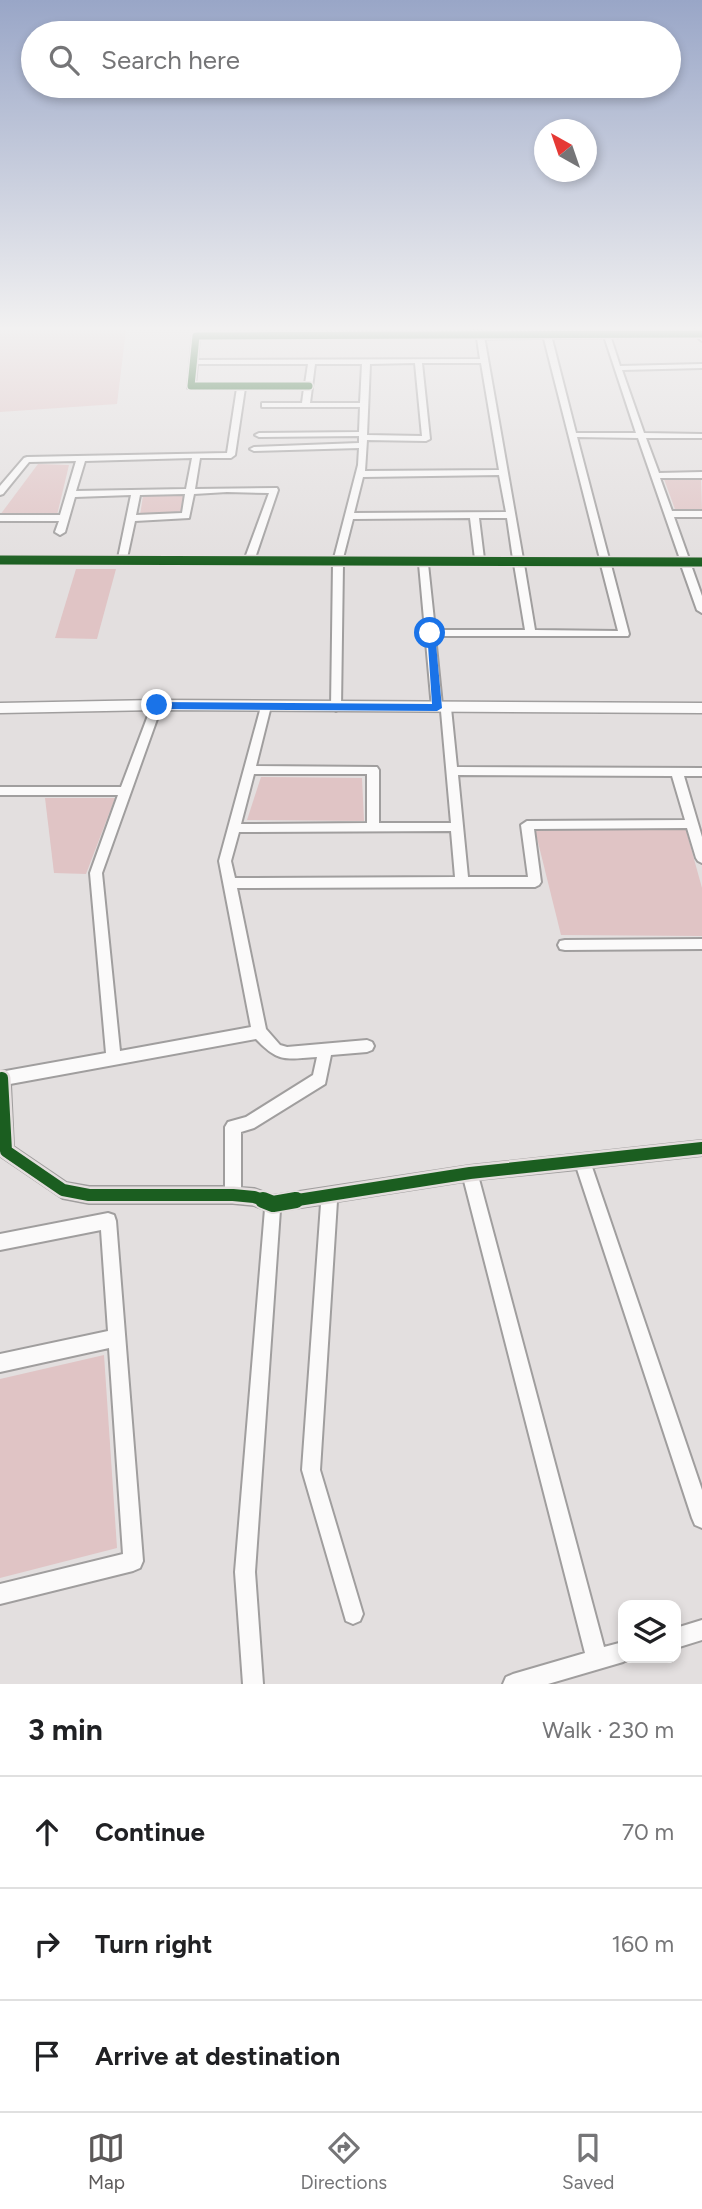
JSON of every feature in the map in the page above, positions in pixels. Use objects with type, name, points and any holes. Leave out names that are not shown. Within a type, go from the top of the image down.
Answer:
[{"type":"main road","points":[[0,708],[157,705],[702,708]]},
{"type":"street","points":[[0,492],[25,460],[233,454],[238,409]]},
{"type":"street","points":[[336,707],[338,561],[360,474],[364,409]]},
{"type":"street","points":[[259,435],[426,439],[423,409]]},
{"type":"street","points":[[493,409],[531,634]]},
{"type":"street","points":[[430,633],[624,634],[566,409]]},
{"type":"street","points":[[632,409],[702,610]]},
{"type":"street","points":[[573,435],[702,436]]},
{"type":"street","points":[[254,449],[363,439]]},
{"type":"street","points":[[131,518],[184,516],[192,491],[196,457]]},
{"type":"street","points":[[60,532],[81,459]]},
{"type":"street","points":[[360,474],[504,472]]},
{"type":"street","points":[[656,476],[702,475]]},
{"type":"street","points":[[71,494],[274,490],[249,561]]},
{"type":"street","points":[[122,561],[136,493]]},
{"type":"street","points":[[669,514],[702,514]]},
{"type":"street","points":[[349,516],[511,515]]},
{"type":"street","points":[[474,516],[480,561]]},
{"type":"street","points":[[0,519],[64,518]]},
{"type":"street","points":[[0,560],[702,562]]},
{"type":"street","points":[[423,561],[430,633],[452,771],[462,882]]},
{"type":"street","points":[[114,1058],[96,873],[157,705]]},
{"type":"street","points":[[266,706],[225,861],[259,1032],[282,1052],[367,1045]]},
{"type":"street","points":[[249,770],[373,770],[373,828]]},
{"type":"street","points":[[452,771],[702,772]]},
{"type":"street","points":[[677,772],[702,858]]},
{"type":"street","points":[[0,792],[126,791]]},
{"type":"street","points":[[229,883],[535,882],[527,825],[692,824]]},
{"type":"street","points":[[233,828],[457,827]]},
{"type":"street","points":[[565,945],[702,944]]},
{"type":"street","points":[[259,1032],[1,1078],[6,1152],[63,1190],[89,1195],[233,1195],[254,1197],[274,1204],[470,1173],[702,1148]]},
{"type":"street","points":[[233,1195],[233,1127],[250,1123],[320,1079],[325,1050]]},
{"type":"street","points":[[582,1161],[702,1518]]},
{"type":"street","points":[[470,1173],[597,1660]]},
{"type":"street","points":[[330,1195],[311,1470],[353,1614]]},
{"type":"street","points":[[253,1684],[245,1572],[274,1204]]},
{"type":"street","points":[[0,1242],[108,1221],[133,1561],[0,1594]]},
{"type":"street","points":[[0,1363],[116,1338]]},
{"type":"street","points":[[681,1636],[702,1630]]},
{"type":"street","points":[[513,1684],[618,1654]]},
{"type":"shaded area","points":[[0,409],[50,409],[0,412]]},
{"type":"shaded area","points":[[38,464],[69,465],[57,515],[0,515]]},
{"type":"shaded area","points":[[664,479],[701,479],[702,512],[676,512]]},
{"type":"shaded area","points":[[184,495],[182,514],[140,515],[143,496]]},
{"type":"shaded area","points":[[76,569],[116,569],[97,639],[55,638]]},
{"type":"shaded area","points":[[261,777],[362,778],[364,821],[247,820]]},
{"type":"shaded area","points":[[45,798],[115,798],[86,874],[54,873]]},
{"type":"shaded area","points":[[535,830],[686,830],[702,888],[702,936],[561,935]]},
{"type":"shaded area","points":[[104,1355],[117,1548],[0,1578],[0,1379]]},
{"type":"cycle path","points":[[0,560],[702,562]]},
{"type":"cycle path","points":[[2,1078],[6,1151],[63,1190],[89,1195],[233,1195],[254,1197],[273,1204],[470,1173],[702,1148]]},
{"type":"route","points":[[157,705],[437,708],[430,633]]}]
